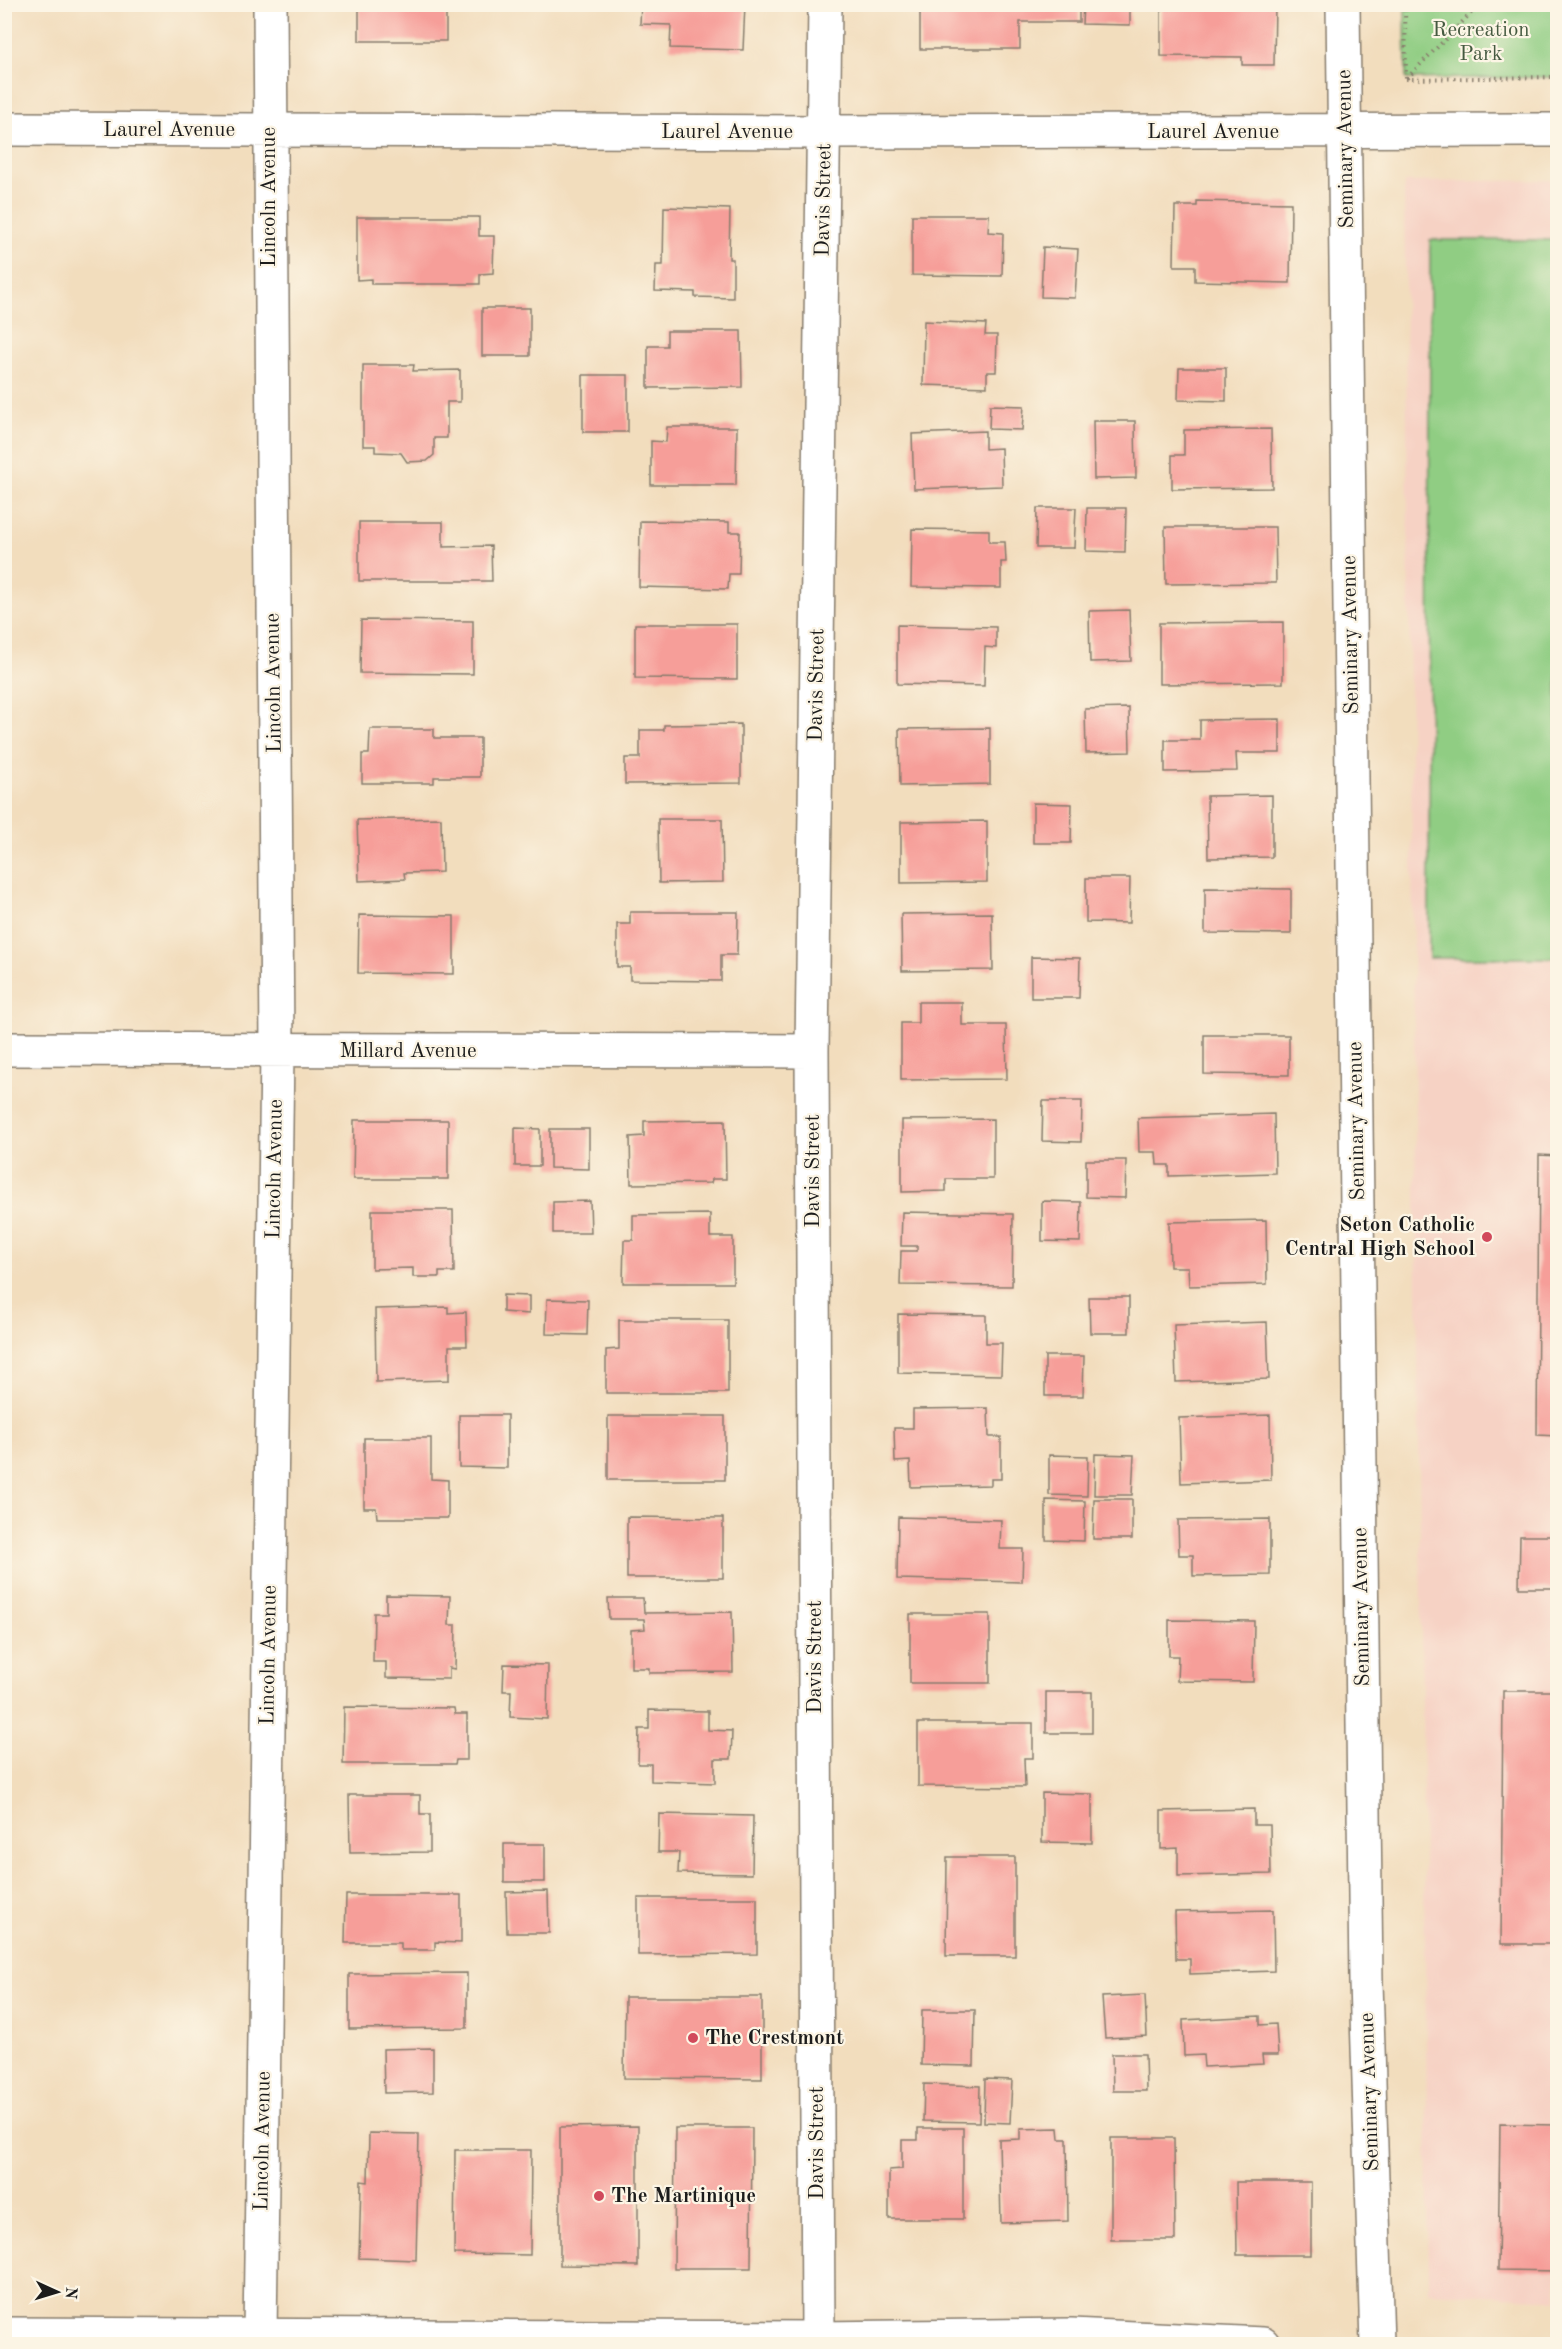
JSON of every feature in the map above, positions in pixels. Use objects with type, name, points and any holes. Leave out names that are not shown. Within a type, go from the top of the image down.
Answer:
[{"type":"street","name":"Lincoln Avenue","points":[[260,2334],[277,1051],[268,130],[270,4]]},
{"type":"street","name":"Davis Street","points":[[818,2338],[812,1051],[825,4]]},
{"type":"street","name":"Seminary Avenue","points":[[1343,4],[1366,1982],[1377,2344]]},
{"type":"street","name":"Laurel Avenue","points":[[4,129],[825,132],[1557,130]]},
{"type":"street","name":"Millard Avenue","points":[[4,1049],[812,1051]]},
{"type":"street","points":[[4,2334],[1071,2340],[1263,2344]]},
{"type":"path","points":[[1405,4],[1406,79]]},
{"type":"path","points":[[1406,79],[1480,4]]},
{"type":"path","points":[[1406,79],[1557,78]]},
{"type":"shaded area","name":"Seton Catholic Central High School","points":[[1557,180],[1557,2299],[1429,2292],[1404,182]]},
{"type":"green space","name":"Recreation Park","points":[[1405,5],[1557,5],[1557,77],[1406,79]]},
{"type":"green space","points":[[1430,240],[1557,240],[1557,958],[1429,958]]},
{"type":"building","points":[[359,4],[446,4],[446,41],[359,41]]},
{"type":"building","points":[[641,4],[745,4],[743,50],[670,48],[671,25],[640,24]]},
{"type":"building","points":[[920,4],[1079,4],[1079,22],[1020,22],[1020,49],[920,49]]},
{"type":"building","points":[[1083,4],[1130,4],[1130,25],[1082,24]]},
{"type":"building","points":[[1161,4],[1275,4],[1274,65],[1242,65],[1242,57],[1161,56]]},
{"type":"building","points":[[1197,201],[1291,203],[1290,283],[1195,281],[1195,266],[1174,266],[1175,206],[1197,206]]},
{"type":"building","points":[[664,207],[730,209],[729,259],[733,259],[733,298],[695,297],[695,292],[655,291],[656,265],[663,265]]},
{"type":"building","points":[[912,215],[989,215],[988,232],[1003,233],[1002,276],[912,275]]},
{"type":"building","points":[[357,217],[479,217],[479,236],[494,236],[493,273],[480,274],[480,284],[371,284],[371,279],[357,280]]},
{"type":"building","points":[[1043,247],[1078,249],[1075,298],[1041,297]]},
{"type":"building","points":[[482,308],[530,308],[530,356],[482,356]]},
{"type":"building","points":[[924,321],[986,324],[985,335],[997,335],[996,372],[987,372],[987,387],[923,385]]},
{"type":"building","points":[[667,331],[741,331],[742,387],[648,388],[648,346],[667,346]]},
{"type":"building","points":[[363,365],[414,365],[413,371],[460,370],[460,402],[447,402],[447,438],[434,438],[434,455],[427,461],[407,462],[401,453],[375,452],[375,446],[363,446]]},
{"type":"building","points":[[1179,368],[1226,368],[1226,401],[1178,400]]},
{"type":"building","points":[[583,375],[628,375],[628,432],[583,432]]},
{"type":"building","points":[[990,405],[1024,406],[1022,430],[989,429]]},
{"type":"building","points":[[1093,421],[1135,421],[1136,478],[1094,479]]},
{"type":"building","points":[[667,427],[737,427],[736,485],[651,485],[651,441],[666,442]]},
{"type":"building","points":[[1271,429],[1272,488],[1172,489],[1172,455],[1184,455],[1184,430]]},
{"type":"building","points":[[985,431],[985,449],[1001,448],[1002,486],[914,489],[912,434]]},
{"type":"building","points":[[1037,508],[1076,508],[1074,548],[1036,548]]},
{"type":"building","points":[[1087,508],[1126,508],[1125,552],[1086,551]]},
{"type":"building","points":[[640,521],[729,522],[729,532],[740,532],[739,574],[729,574],[728,589],[639,587]]},
{"type":"building","points":[[359,522],[443,522],[443,547],[491,546],[492,581],[359,581]]},
{"type":"building","points":[[1165,527],[1275,527],[1276,583],[1166,584]]},
{"type":"building","points":[[912,529],[989,530],[989,542],[1005,542],[1006,562],[1001,562],[1001,588],[911,587]]},
{"type":"building","points":[[1129,610],[1131,661],[1090,662],[1089,611]]},
{"type":"building","points":[[361,620],[473,621],[473,674],[360,673]]},
{"type":"building","points":[[1283,622],[1283,683],[1159,684],[1159,623]]},
{"type":"building","points":[[635,624],[737,624],[737,679],[635,678]]},
{"type":"building","points":[[897,625],[996,627],[996,648],[985,647],[984,686],[897,684]]},
{"type":"building","points":[[1129,708],[1130,752],[1086,753],[1085,709]]},
{"type":"building","points":[[1280,719],[1280,753],[1236,753],[1237,771],[1165,772],[1165,740],[1200,740],[1200,720]]},
{"type":"building","points":[[741,724],[741,783],[625,784],[625,758],[640,758],[640,730],[664,730],[664,725]]},
{"type":"building","points":[[990,728],[990,784],[900,786],[899,729]]},
{"type":"building","points":[[370,729],[434,729],[434,738],[480,738],[480,777],[434,777],[434,783],[362,783],[362,754],[369,754]]},
{"type":"building","points":[[1272,795],[1272,857],[1208,858],[1207,796]]},
{"type":"building","points":[[1033,803],[1072,804],[1071,843],[1033,843]]},
{"type":"building","points":[[441,818],[442,872],[404,873],[405,879],[359,881],[357,820]]},
{"type":"building","points":[[658,819],[722,819],[723,882],[659,883]]},
{"type":"building","points":[[987,821],[987,882],[901,883],[901,822]]},
{"type":"building","points":[[1086,878],[1130,878],[1129,923],[1086,922]]},
{"type":"building","points":[[1205,888],[1291,889],[1291,934],[1205,933]]},
{"type":"building","points":[[630,912],[738,912],[737,955],[721,955],[721,981],[630,980],[630,967],[617,967],[617,924],[630,924]]},
{"type":"building","points":[[992,913],[993,970],[902,971],[901,914]]},
{"type":"building","points":[[359,915],[454,916],[454,974],[358,973]]},
{"type":"building","points":[[1031,957],[1080,958],[1079,998],[1031,998]]},
{"type":"building","points":[[918,1002],[962,1002],[962,1025],[1006,1025],[1007,1079],[901,1080],[901,1023],[918,1023]]},
{"type":"building","points":[[1204,1035],[1289,1035],[1289,1075],[1204,1074]]},
{"type":"building","points":[[1043,1101],[1082,1101],[1081,1142],[1042,1141]]},
{"type":"building","points":[[1274,1114],[1275,1173],[1169,1176],[1169,1165],[1157,1165],[1156,1152],[1139,1152],[1138,1118]]},
{"type":"building","points":[[993,1119],[993,1179],[946,1179],[946,1191],[902,1192],[902,1120]]},
{"type":"building","points":[[354,1120],[448,1120],[448,1179],[353,1179]]},
{"type":"building","points":[[725,1120],[726,1179],[712,1179],[711,1183],[631,1184],[630,1137],[644,1136],[644,1121]]},
{"type":"building","points":[[515,1128],[540,1129],[540,1166],[515,1166]]},
{"type":"building","points":[[550,1129],[589,1129],[589,1169],[550,1168]]},
{"type":"building","points":[[1539,1155],[1558,1156],[1558,1436],[1537,1435]]},
{"type":"building","points":[[1086,1160],[1126,1160],[1125,1198],[1086,1197]]},
{"type":"building","points":[[590,1201],[591,1233],[553,1233],[553,1202]]},
{"type":"building","points":[[1042,1201],[1081,1202],[1080,1242],[1042,1241]]},
{"type":"building","points":[[372,1210],[453,1210],[454,1272],[439,1272],[439,1277],[413,1277],[413,1268],[372,1269]]},
{"type":"building","points":[[902,1212],[1013,1214],[1012,1286],[900,1285],[901,1251],[917,1251],[917,1246],[901,1246]]},
{"type":"building","points":[[710,1214],[710,1237],[733,1237],[733,1283],[623,1283],[624,1240],[633,1240],[633,1215]]},
{"type":"building","points":[[1266,1220],[1267,1284],[1189,1286],[1188,1267],[1170,1267],[1169,1222]]},
{"type":"building","points":[[503,1295],[529,1296],[529,1314],[503,1312]]},
{"type":"building","points":[[1089,1297],[1129,1297],[1129,1333],[1090,1333]]},
{"type":"building","points":[[547,1299],[588,1300],[587,1335],[546,1334]]},
{"type":"building","points":[[448,1307],[448,1313],[466,1312],[467,1346],[449,1346],[449,1380],[376,1382],[375,1309]]},
{"type":"building","points":[[898,1314],[986,1315],[986,1343],[1002,1343],[1001,1375],[898,1373]]},
{"type":"building","points":[[619,1320],[728,1320],[728,1393],[606,1393],[606,1350],[619,1349]]},
{"type":"building","points":[[1267,1322],[1269,1379],[1176,1382],[1174,1325]]},
{"type":"building","points":[[1045,1356],[1084,1356],[1083,1396],[1045,1396]]},
{"type":"building","points":[[988,1408],[989,1437],[1001,1437],[1001,1479],[991,1479],[991,1485],[911,1487],[910,1461],[895,1462],[894,1428],[913,1428],[913,1409]]},
{"type":"building","points":[[459,1415],[507,1415],[507,1468],[459,1467]]},
{"type":"building","points":[[1270,1415],[1271,1480],[1181,1483],[1179,1418]]},
{"type":"building","points":[[608,1416],[725,1416],[725,1480],[608,1480]]},
{"type":"building","points":[[364,1438],[431,1438],[431,1479],[448,1480],[448,1518],[377,1518],[376,1508],[364,1508]]},
{"type":"building","points":[[1095,1454],[1134,1455],[1132,1495],[1094,1495]]},
{"type":"building","points":[[1049,1455],[1088,1456],[1087,1496],[1049,1495]]},
{"type":"building","points":[[1094,1499],[1132,1499],[1132,1539],[1093,1539]]},
{"type":"building","points":[[1046,1500],[1085,1501],[1084,1541],[1046,1540]]},
{"type":"building","points":[[627,1517],[723,1518],[723,1578],[627,1578]]},
{"type":"building","points":[[898,1517],[1001,1520],[1000,1549],[1023,1549],[1022,1582],[897,1579]]},
{"type":"building","points":[[1270,1519],[1270,1575],[1193,1576],[1193,1555],[1179,1555],[1178,1520]]},
{"type":"building","points":[[1520,1536],[1558,1536],[1558,1588],[1519,1588]]},
{"type":"building","points":[[386,1595],[450,1596],[449,1625],[456,1625],[455,1669],[449,1668],[449,1679],[386,1678],[386,1662],[373,1662],[374,1613],[386,1613]]},
{"type":"building","points":[[608,1598],[643,1598],[644,1613],[732,1612],[733,1672],[649,1673],[649,1668],[631,1668],[631,1630],[645,1629],[644,1619],[609,1619]]},
{"type":"building","points":[[910,1614],[990,1614],[990,1683],[910,1683]]},
{"type":"building","points":[[1169,1620],[1254,1621],[1253,1682],[1177,1681],[1178,1656],[1169,1656]]},
{"type":"building","points":[[504,1664],[548,1665],[547,1719],[510,1717],[511,1691],[503,1691]]},
{"type":"building","points":[[1503,1691],[1558,1691],[1558,1944],[1501,1944]]},
{"type":"building","points":[[1046,1692],[1092,1692],[1092,1733],[1046,1733]]},
{"type":"building","points":[[344,1707],[454,1708],[455,1714],[467,1714],[467,1760],[456,1760],[455,1764],[343,1764]]},
{"type":"building","points":[[649,1710],[708,1711],[708,1730],[732,1731],[731,1759],[715,1759],[715,1783],[651,1781],[651,1764],[638,1764],[639,1729],[649,1729]]},
{"type":"building","points":[[918,1723],[1033,1723],[1033,1758],[1024,1758],[1025,1787],[918,1786]]},
{"type":"building","points":[[1042,1793],[1092,1794],[1092,1843],[1042,1842]]},
{"type":"building","points":[[349,1795],[420,1795],[420,1814],[430,1814],[430,1852],[350,1853]]},
{"type":"building","points":[[1254,1809],[1254,1825],[1270,1825],[1271,1874],[1178,1876],[1178,1848],[1161,1849],[1161,1811]]},
{"type":"building","points":[[659,1814],[753,1816],[752,1874],[678,1873],[679,1852],[658,1852]]},
{"type":"building","points":[[504,1844],[545,1844],[545,1882],[504,1882]]},
{"type":"building","points":[[947,1857],[1015,1857],[1015,1956],[946,1956]]},
{"type":"building","points":[[548,1891],[549,1933],[507,1933],[506,1892]]},
{"type":"building","points":[[346,1895],[461,1895],[461,1943],[435,1942],[435,1950],[401,1950],[401,1943],[345,1943]]},
{"type":"building","points":[[638,1898],[757,1898],[757,1954],[638,1955]]},
{"type":"building","points":[[1273,1910],[1274,1971],[1190,1974],[1190,1959],[1176,1959],[1175,1912]]},
{"type":"building","points":[[467,1973],[467,2028],[349,2029],[349,1974]]},
{"type":"building","points":[[1145,1995],[1147,2036],[1105,2038],[1102,1997]]},
{"type":"building","name":"The Crestmont","points":[[625,1997],[762,1997],[762,2079],[624,2078]]},
{"type":"building","points":[[922,2010],[975,2010],[974,2066],[921,2065]]},
{"type":"building","points":[[1260,2016],[1260,2025],[1276,2024],[1278,2055],[1262,2055],[1263,2064],[1204,2067],[1203,2055],[1184,2056],[1183,2020]]},
{"type":"building","points":[[433,2048],[433,2092],[384,2093],[383,2049]]},
{"type":"building","points":[[1112,2054],[1145,2054],[1146,2091],[1113,2091]]},
{"type":"building","points":[[1555,2072],[1558,2271],[1498,2270],[1500,2124],[1554,2125]]},
{"type":"building","points":[[985,2079],[1012,2080],[1010,2123],[984,2122]]},
{"type":"building","points":[[924,2084],[980,2086],[979,2122],[923,2121]]},
{"type":"building","name":"The Martinique","points":[[638,2126],[638,2266],[560,2265],[560,2127]]},
{"type":"building","points":[[675,2128],[752,2128],[751,2268],[674,2268]]},
{"type":"building","points":[[918,2128],[963,2128],[963,2219],[889,2219],[889,2170],[902,2169],[902,2140],[918,2140]]},
{"type":"building","points":[[1058,2128],[1059,2139],[1067,2139],[1068,2221],[1001,2223],[999,2140],[1020,2139],[1020,2129]]},
{"type":"building","points":[[369,2133],[419,2134],[416,2260],[359,2258],[361,2181],[368,2182]]},
{"type":"building","points":[[1111,2138],[1174,2138],[1175,2240],[1111,2240]]},
{"type":"building","points":[[455,2150],[531,2150],[530,2255],[454,2254]]},
{"type":"building","points":[[1236,2182],[1311,2182],[1311,2255],[1237,2255]]},
{"type":"place","name":"Seton Catholic Central High School","points":[[1487,1237]]},
{"type":"place","name":"The Crestmont","points":[[693,2038]]},
{"type":"place","name":"The Martinique","points":[[599,2196]]}]
